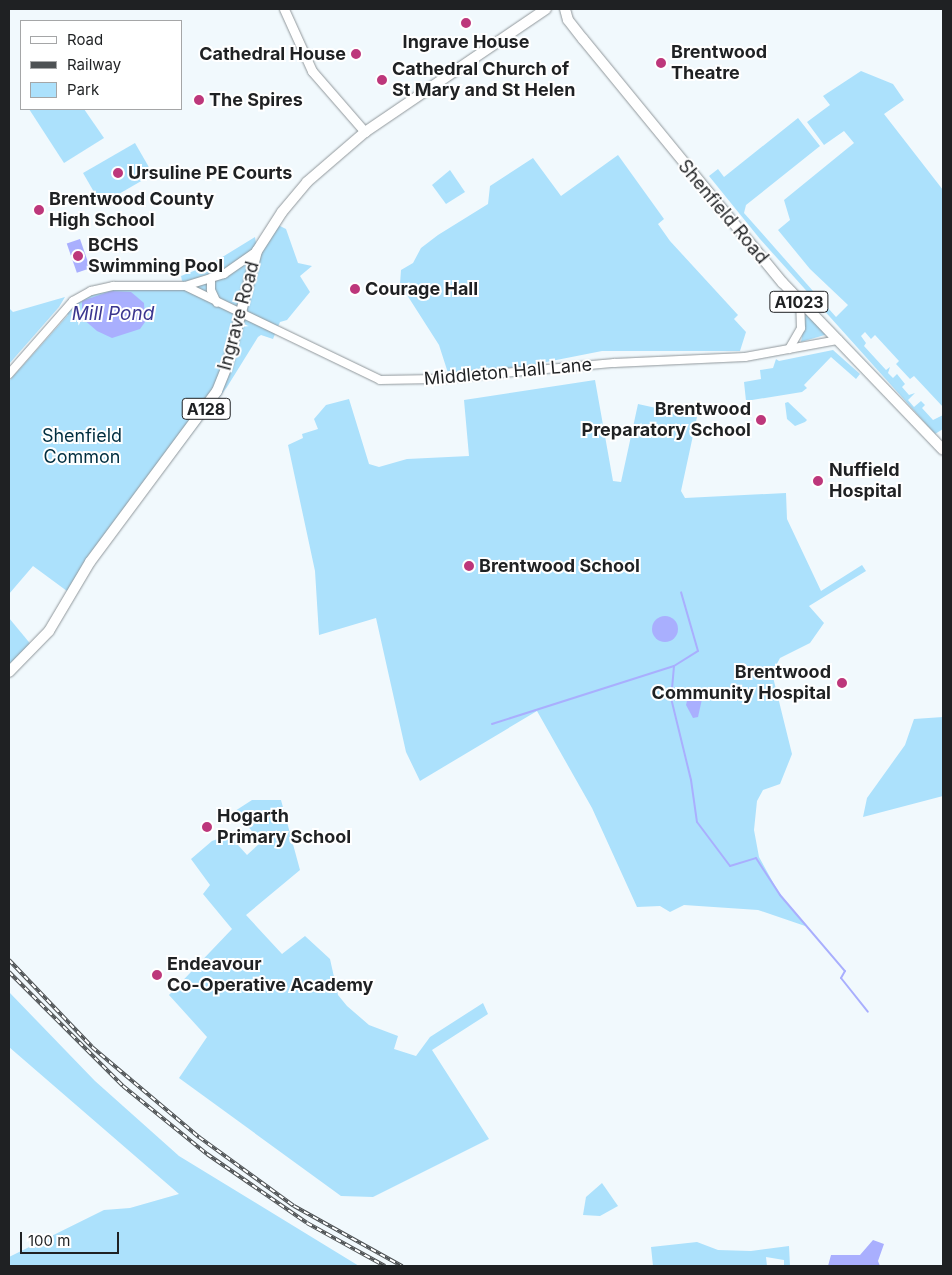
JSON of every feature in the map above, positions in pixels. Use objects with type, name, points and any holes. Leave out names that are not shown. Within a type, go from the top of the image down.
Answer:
[{"type":"main road","points":[[284,9],[312,72],[365,132]]},
{"type":"main road","name":"Ingrave Road","points":[[505,35],[536,9]]},
{"type":"main road","name":"Ingrave Road","points":[[9,672],[49,631],[106,538],[148,480],[205,411],[227,366],[257,251],[282,212],[307,182],[365,132],[505,35],[546,9]]},
{"type":"main road","points":[[555,9],[569,11]]},
{"type":"main road","name":"Shenfield Road","points":[[569,11],[568,20],[596,52],[696,180],[800,302],[943,450]]},
{"type":"street","points":[[9,374],[31,346],[80,297],[113,286],[184,286],[224,274],[257,251]]},
{"type":"street","points":[[211,278],[211,290],[218,303]]},
{"type":"street","name":"Middleton Hall Lane","points":[[184,286],[380,380],[437,380],[614,363],[706,360],[780,353],[789,349],[838,340]]},
{"type":"street","points":[[789,349],[801,328],[800,302]]},
{"type":"green space","points":[[861,71],[893,84],[904,100],[884,114],[943,190],[943,407],[914,376],[910,379],[896,364],[899,361],[875,335],[871,339],[865,332],[861,336],[866,343],[864,346],[886,370],[890,367],[888,373],[893,378],[897,374],[905,384],[902,387],[909,395],[915,393],[908,400],[914,407],[921,401],[925,405],[922,408],[933,420],[943,415],[943,429],[935,434],[760,239],[709,176],[718,169],[724,177],[798,118],[820,146],[746,205],[744,213],[836,317],[848,305],[810,269],[778,230],[790,220],[784,200],[854,143],[844,131],[824,145],[807,122],[830,105],[823,96]]},
{"type":"green space","points":[[30,110],[85,110],[104,138],[64,163]]},
{"type":"green space","name":"Ursuline PE Courts","points":[[135,143],[153,174],[101,204],[83,173]]},
{"type":"green space","points":[[618,155],[664,219],[658,224],[670,241],[738,315],[734,319],[746,332],[740,351],[602,351],[521,367],[448,373],[439,345],[400,284],[401,270],[413,263],[421,248],[438,235],[488,204],[490,186],[533,158],[561,196]]},
{"type":"green space","points":[[450,170],[465,192],[446,204],[432,185]]},
{"type":"green space","name":"Shenfield Common","points":[[274,223],[286,229],[298,263],[312,266],[300,276],[310,292],[287,320],[280,322],[273,339],[261,335],[258,337],[227,387],[71,594],[33,566],[9,594],[9,381],[68,315],[64,311],[100,288],[190,284],[182,281],[181,276],[211,264],[255,237],[257,249]]},
{"type":"green space","points":[[65,297],[59,307],[9,364],[9,308],[13,312]]},
{"type":"green space","points":[[806,313],[828,334],[801,342]]},
{"type":"green space","points":[[833,350],[860,374],[856,379],[831,357],[804,385],[807,388],[802,392],[746,401],[744,382],[761,379],[760,370],[773,368],[776,359],[779,361]]},
{"type":"green space","name":"Brentwood School","points":[[595,380],[613,481],[621,482],[638,404],[697,417],[681,491],[685,498],[786,493],[787,519],[821,591],[862,565],[866,571],[809,606],[824,623],[810,643],[780,658],[772,673],[792,754],[780,784],[763,790],[757,801],[754,830],[759,857],[780,895],[808,927],[758,910],[684,905],[670,912],[660,906],[637,907],[592,808],[537,711],[420,781],[406,752],[376,618],[319,635],[315,571],[288,445],[303,438],[302,434],[318,429],[314,419],[326,405],[349,399],[369,464],[379,467],[407,459],[469,456],[464,400]]},
{"type":"green space","points":[[788,402],[807,420],[805,422],[795,426],[787,419],[785,403]]},
{"type":"green space","points":[[9,618],[33,647],[9,672]]},
{"type":"green space","points":[[943,717],[943,796],[863,817],[867,798],[905,745],[914,719]]},
{"type":"green space","points":[[252,800],[281,800],[300,870],[246,915],[282,954],[305,936],[330,959],[338,995],[347,1006],[369,1025],[398,1036],[394,1049],[416,1056],[430,1037],[483,1003],[488,1014],[432,1050],[489,1139],[373,1197],[341,1196],[179,1078],[207,1037],[169,995],[232,929],[203,894],[210,885],[191,859],[212,841],[229,835],[247,855],[261,842],[235,811]]},
{"type":"green space","points":[[9,992],[95,1081],[179,1156],[359,1266],[9,1266],[9,1257],[104,1210],[130,1208],[179,1194],[9,1047]]},
{"type":"green space","points":[[602,1183],[618,1206],[600,1216],[583,1215],[586,1197]]},
{"type":"green space","points":[[697,1242],[718,1250],[751,1251],[789,1246],[790,1266],[784,1266],[784,1260],[766,1257],[767,1266],[653,1266],[651,1247]]},
{"type":"water","name":"BCHS Swimming Pool","points":[[80,239],[90,268],[77,273],[67,244]]},
{"type":"water","name":"Mill Pond","points":[[111,291],[131,292],[144,303],[145,322],[140,329],[112,338],[97,331],[82,318],[82,301]]},
{"type":"water","points":[[665,616],[674,620],[678,629],[674,638],[665,642],[656,638],[652,629],[656,620]]},
{"type":"water","points":[[690,688],[696,688],[702,699],[698,717],[693,718],[686,705]]},
{"type":"water","points":[[873,1240],[884,1244],[878,1261],[880,1266],[828,1266],[831,1255],[860,1255]]},
{"type":"waterway","points":[[492,724],[674,666],[698,651],[681,592]]},
{"type":"waterway","points":[[674,666],[671,698],[691,780],[697,822],[730,866],[756,858],[780,895],[845,971],[841,978],[868,1012]]},
{"type":"railway","points":[[9,960],[92,1047],[199,1137],[294,1206],[402,1266]]},
{"type":"railway","points":[[9,972],[123,1086],[207,1154],[307,1223],[385,1266]]},
{"type":"place","name":"Ingrave House","points":[[466,23]]},
{"type":"place","name":"Cathedral House","points":[[356,54]]},
{"type":"place","name":"Brentwood Theatre","points":[[661,63]]},
{"type":"place","name":"Cathedral Church of St Mary and St Helen","points":[[382,80]]},
{"type":"place","name":"The Spires","points":[[199,100]]},
{"type":"place","name":"Ursuline PE Courts","points":[[118,173]]},
{"type":"place","name":"Brentwood County High School","points":[[39,210]]},
{"type":"place","name":"BCHS Swimming Pool","points":[[78,256]]},
{"type":"place","name":"Courage Hall","points":[[355,289]]},
{"type":"place","name":"Brentwood Preparatory School","points":[[761,420]]},
{"type":"place","name":"Nuffield Hospital","points":[[818,481]]},
{"type":"place","name":"Brentwood School","points":[[469,566]]},
{"type":"place","name":"Brentwood Community Hospital","points":[[842,683]]},
{"type":"place","name":"Hogarth Primary School","points":[[207,827]]},
{"type":"place","name":"Endeavour Co-Operative Academy","points":[[157,975]]}]
